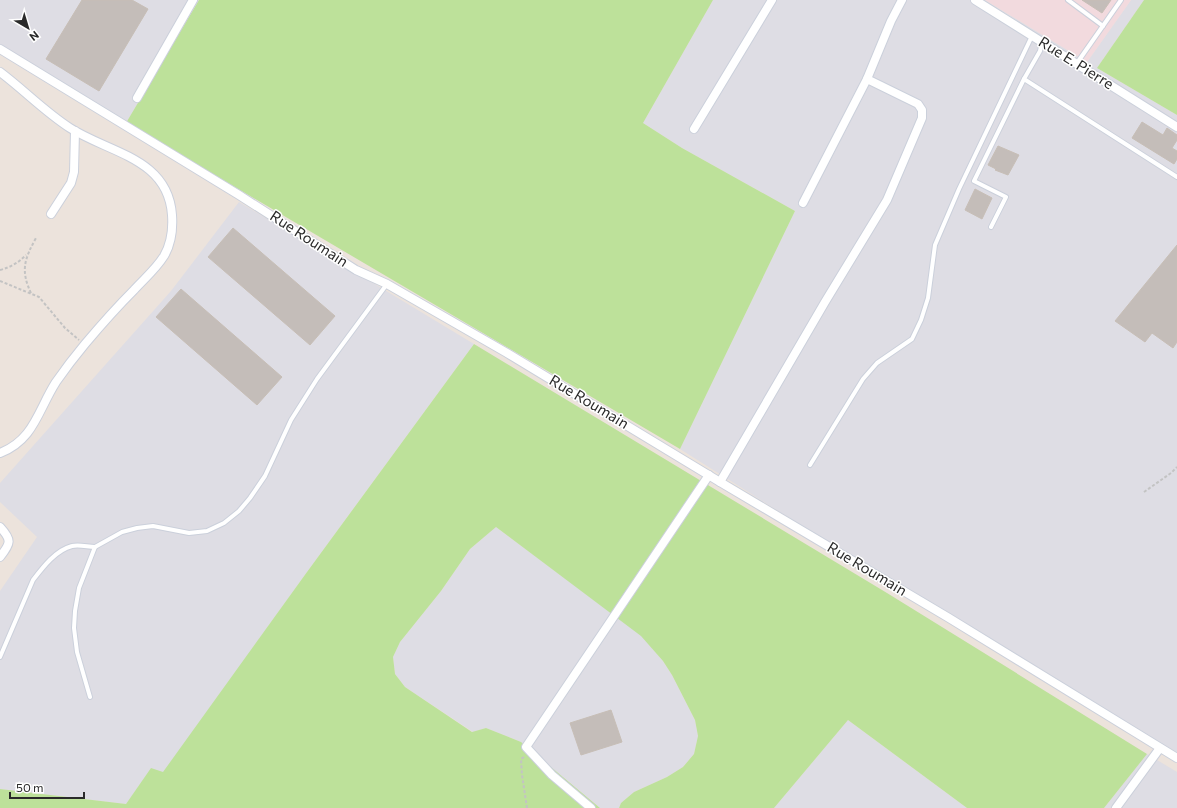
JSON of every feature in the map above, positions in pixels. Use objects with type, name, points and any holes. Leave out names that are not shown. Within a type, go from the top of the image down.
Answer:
[{"type":"street","points":[[137,98],[193,0]]},
{"type":"street","points":[[694,129],[772,0]]},
{"type":"street","points":[[804,203],[867,79],[891,20],[902,0]]},
{"type":"street","name":"Rue E. Pierre","points":[[975,0],[1177,127]]},
{"type":"street","name":"Rue Roumain","points":[[0,49],[233,191],[356,270],[387,284],[508,353],[720,482],[949,618],[1177,758]]},
{"type":"street","points":[[0,72],[59,121],[75,131],[131,157],[153,173],[166,192],[172,209],[173,226],[170,240],[164,255],[154,270],[125,299],[84,345],[56,382],[24,439],[10,450],[0,453]]},
{"type":"street","points":[[720,482],[821,309],[887,200],[922,118],[922,110],[918,104],[867,79]]},
{"type":"street","points":[[51,214],[71,183],[74,172],[75,131]]},
{"type":"street","points":[[591,808],[552,774],[526,747],[710,475]]},
{"type":"street","points":[[0,527],[8,535],[10,541],[0,557]]},
{"type":"street","points":[[1116,808],[1160,748]]},
{"type":"lane","points":[[1068,0],[1103,26]]},
{"type":"lane","points":[[1077,64],[1121,0]]},
{"type":"lane","points":[[810,465],[863,379],[878,363],[912,339],[921,320],[928,298],[935,245],[959,189],[1032,36]]},
{"type":"lane","points":[[991,227],[1006,197],[974,181],[1024,79],[1040,51],[1042,42]]},
{"type":"lane","points":[[1024,79],[1177,177]]},
{"type":"lane","points":[[0,657],[33,580],[57,555],[71,546],[78,545],[95,547],[122,532],[154,526],[188,533],[207,531],[224,523],[239,511],[250,498],[264,476],[291,420],[317,379],[387,284]]},
{"type":"lane","points":[[90,697],[77,652],[74,628],[79,588],[95,547]]},
{"type":"path","points":[[0,270],[19,262],[27,254],[36,238]]},
{"type":"path","points":[[27,254],[25,275],[32,294]]},
{"type":"path","points":[[0,281],[39,297],[65,328],[84,345]]},
{"type":"path","points":[[1144,492],[1177,467]]},
{"type":"path","points":[[527,808],[521,759],[529,751]]},
{"type":"shaded area","points":[[0,0],[199,0],[126,123],[0,45]]},
{"type":"shaded area","points":[[713,0],[985,0],[1087,62],[1131,0],[1144,0],[1097,68],[1177,115],[1177,755],[888,580],[680,449],[795,211],[682,148],[643,123]]},
{"type":"shaded area","points":[[985,0],[1131,0],[1087,62]]},
{"type":"shaded area","points":[[239,202],[474,344],[307,572],[163,773],[151,769],[126,804],[0,789],[0,591],[37,537],[0,502],[0,483],[171,291]]},
{"type":"shaded area","points":[[496,527],[641,635],[663,661],[672,675],[695,720],[698,736],[694,754],[683,767],[667,777],[634,792],[621,803],[619,808],[600,808],[521,742],[486,728],[473,732],[405,687],[395,674],[393,657],[400,642],[441,591],[470,549]]},
{"type":"shaded area","points":[[848,720],[967,808],[774,808]]},
{"type":"shaded area","points":[[1147,754],[1177,772],[1177,808],[1104,808]]},
{"type":"green space","points":[[199,0],[713,0],[643,123],[682,148],[795,211],[680,449],[126,123]]},
{"type":"green space","points":[[1144,0],[1177,0],[1177,115],[1097,68]]},
{"type":"green space","points":[[474,344],[887,593],[1147,754],[1104,808],[967,808],[848,720],[774,808],[619,808],[621,803],[634,792],[667,777],[683,767],[694,754],[698,736],[695,720],[672,675],[663,661],[641,636],[496,527],[470,549],[441,591],[400,642],[393,657],[395,674],[405,687],[472,732],[486,728],[521,742],[600,808],[0,808],[0,789],[126,804],[151,768],[163,772]]},
{"type":"building","points":[[82,0],[132,0],[148,9],[99,91],[46,59]]},
{"type":"building","points":[[1082,0],[1111,0],[1102,13]]},
{"type":"building","points":[[1142,122],[1163,135],[1167,128],[1177,135],[1177,140],[1172,148],[1177,151],[1177,159],[1174,164],[1132,138]]},
{"type":"building","points":[[998,146],[1019,155],[1008,175],[995,170],[996,169],[988,165]]},
{"type":"building","points":[[975,189],[992,198],[982,219],[965,210]]},
{"type":"building","points":[[233,228],[335,316],[310,345],[208,257]]},
{"type":"building","points":[[1177,245],[1177,342],[1173,348],[1152,333],[1145,342],[1115,321]]},
{"type":"building","points":[[181,289],[282,377],[257,405],[156,317]]},
{"type":"building","points":[[611,710],[622,742],[581,755],[570,723]]}]
